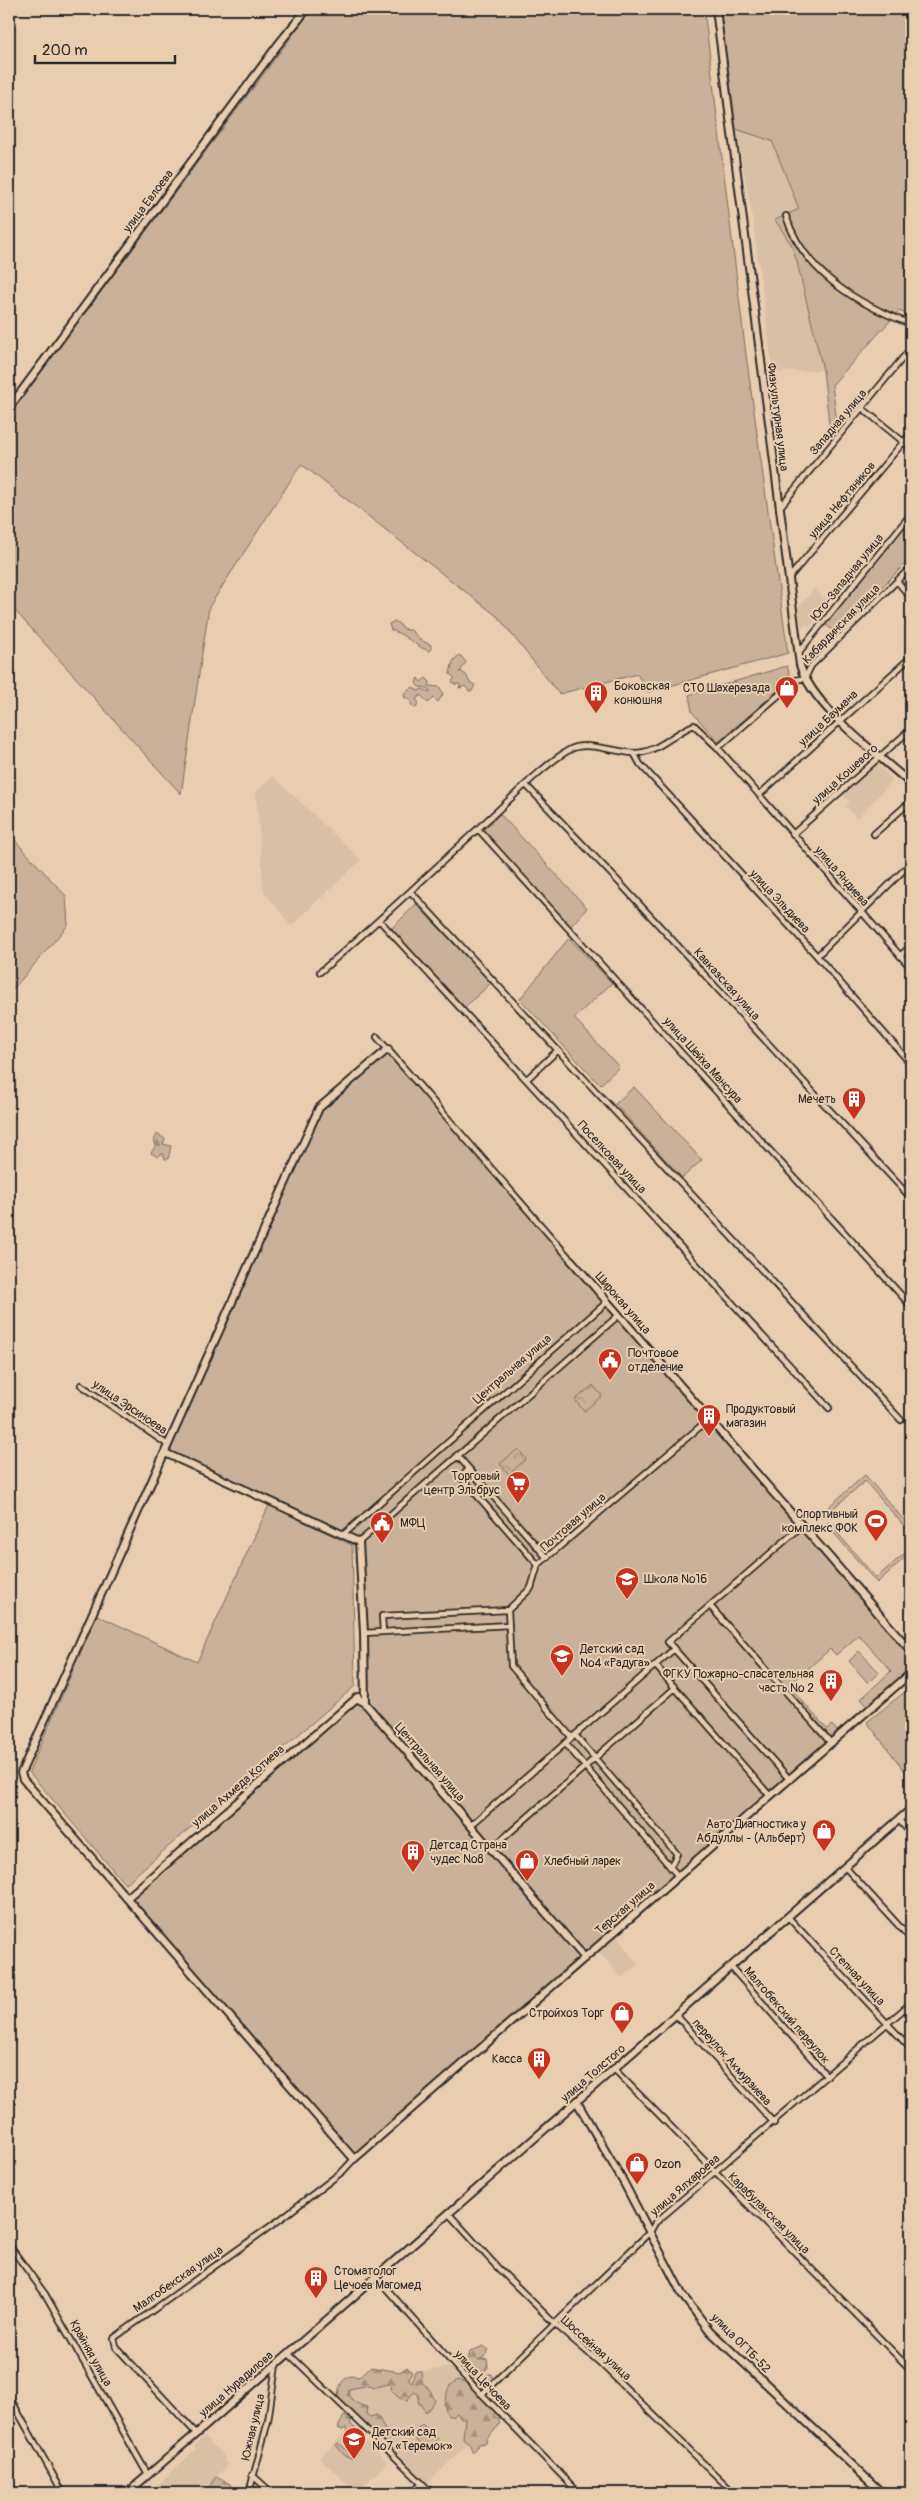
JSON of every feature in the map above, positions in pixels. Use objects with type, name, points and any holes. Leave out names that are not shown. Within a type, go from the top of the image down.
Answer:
[{"type":"street","name":"улица Евлоева","points":[[9,408],[277,46],[308,9]]},
{"type":"street","name":"Физкультурная улица","points":[[716,9],[788,579],[798,653],[804,678],[815,694],[841,720],[911,784]]},
{"type":"street","points":[[786,216],[791,232],[802,250],[834,284],[858,300],[911,324]]},
{"type":"street","name":"Западная улица","points":[[779,508],[911,348]]},
{"type":"street","points":[[862,408],[911,448]]},
{"type":"street","name":"улица Нефтяников","points":[[788,579],[911,433]]},
{"type":"street","name":"Юго-Западная улица","points":[[798,653],[911,514]]},
{"type":"street","name":"Кабардинская улица","points":[[718,748],[796,680],[804,678],[811,666],[911,567]]},
{"type":"street","points":[[897,581],[911,598]]},
{"type":"street","name":"улица Баумана","points":[[759,795],[911,657]]},
{"type":"street","points":[[320,972],[380,922],[526,785],[564,754],[576,747],[634,753],[661,745],[694,725],[718,748],[759,795]]},
{"type":"street","name":"улица Кошевого","points":[[793,834],[911,728]]},
{"type":"street","name":"улица Эльдиева","points":[[634,753],[646,771],[817,956],[911,1064]]},
{"type":"street","name":"Кавказская улица","points":[[526,785],[617,880],[911,1198]]},
{"type":"street","name":"улица Яндиева","points":[[759,795],[911,968]]},
{"type":"street","points":[[874,834],[911,801]]},
{"type":"street","name":"улица Шейха Мансура","points":[[478,829],[911,1306]]},
{"type":"street","points":[[817,956],[911,863]]},
{"type":"street","points":[[411,892],[901,1420]]},
{"type":"street","name":"Поселковая улица","points":[[380,922],[829,1408]]},
{"type":"street","points":[[900,956],[911,946]]},
{"type":"street","name":"Широкая улица","points":[[377,1037],[911,1651]]},
{"type":"street","points":[[354,2159],[23,1779],[21,1773],[319,1108],[388,1049]]},
{"type":"street","points":[[526,1079],[558,1050]]},
{"type":"street","name":"Центральная улица","points":[[343,1535],[607,1302]]},
{"type":"street","points":[[359,1542],[618,1315]]},
{"type":"street","name":"улица Эрсиноева","points":[[81,1385],[168,1445]]},
{"type":"street","name":"Почтовая улица","points":[[508,1610],[531,1588],[538,1565],[709,1419]]},
{"type":"street","points":[[165,1453],[359,1542]]},
{"type":"street","points":[[457,1456],[547,1558]]},
{"type":"street","points":[[469,1469],[461,1477],[538,1565]]},
{"type":"street","points":[[790,1780],[668,1642],[802,1526]]},
{"type":"street","points":[[359,1542],[364,1633],[365,1704]]},
{"type":"street","points":[[710,1606],[831,1744]]},
{"type":"street","points":[[383,1632],[382,1616],[508,1610],[511,1666],[595,1758],[677,1854],[670,1867]]},
{"type":"street","points":[[364,1633],[509,1624]]},
{"type":"street","points":[[470,1826],[674,1649]]},
{"type":"street","points":[[655,1665],[770,1796]]},
{"type":"street","name":"Терская улица","points":[[354,2159],[911,1673]]},
{"type":"street","points":[[491,1849],[675,1688]]},
{"type":"street","name":"улица Ахмеда Котиева","points":[[127,1898],[365,1691]]},
{"type":"street","name":"Центральная улица","points":[[356,1698],[365,1704],[585,1958]]},
{"type":"street","points":[[565,1744],[678,1876]]},
{"type":"street","name":"улица Толстого","points":[[289,2354],[911,1809]]},
{"type":"street","points":[[898,1820],[911,1834]]},
{"type":"street","points":[[845,1867],[911,1939]]},
{"type":"street","name":"Степная улица","points":[[788,1917],[911,2049]]},
{"type":"street","name":"Малгобекский переулок","points":[[731,1967],[827,2076]]},
{"type":"street","name":"улица Ялхароева","points":[[482,2394],[650,2232],[656,2223],[911,2003]]},
{"type":"street","name":"переулок Акмурзиева","points":[[676,2015],[774,2122]]},
{"type":"street","name":"Карабулакская улица","points":[[614,2069],[911,2370]]},
{"type":"street","name":"улица ОГТБ-52","points":[[577,2102],[624,2183],[683,2296],[710,2332],[882,2493]]},
{"type":"street","name":"Малгобекская улица","points":[[199,2431],[116,2348],[114,2338],[344,2172],[354,2159]]},
{"type":"street","name":"Шоссейная улица","points":[[449,2214],[497,2267],[555,2324],[598,2361],[734,2493]]},
{"type":"street","name":"Крайняя улица","points":[[9,2245],[47,2298],[148,2475]]},
{"type":"street","name":"улица Цечоева","points":[[376,2278],[482,2394],[578,2493]]},
{"type":"street","points":[[289,2354],[432,2493]]},
{"type":"street","name":"улица Нурадилова","points":[[199,2431],[289,2354]]},
{"type":"street","name":"улица Нурадилова","points":[[127,2493],[289,2354]]},
{"type":"street","name":"Южная улица","points":[[249,2493],[252,2475],[268,2421],[276,2365]]},
{"type":"street","points":[[9,2396],[63,2493]]},
{"type":"street","points":[[252,2475],[272,2493]]},
{"type":"street","points":[[411,2493],[422,2483]]},
{"type":"street","points":[[134,2487],[141,2493]]},
{"type":"shaded area","points":[[736,129],[772,141],[799,209],[775,221],[791,244],[797,262],[823,370],[773,372],[753,222]]},
{"type":"shaded area","points":[[814,589],[830,603],[810,627],[807,624],[802,627],[798,608]]},
{"type":"shaded area","points":[[876,763],[893,780],[857,818],[846,806],[850,802],[843,795]]},
{"type":"shaded area","points":[[273,776],[361,860],[291,926],[264,891],[256,792]]},
{"type":"shaded area","points":[[616,1935],[638,1965],[621,1978],[599,1952]]},
{"type":"shaded area","points":[[450,2367],[497,2415],[427,2484],[339,2395],[351,2383]]},
{"type":"shaded area","name":"Детский сад №7 «Теремок»","points":[[351,2427],[387,2462],[357,2493],[320,2458]]},
{"type":"shaded area","points":[[204,2436],[225,2457],[223,2460],[228,2465],[204,2489],[210,2493],[149,2493],[196,2449],[194,2446]]},
{"type":"green space","points":[[312,9],[704,9],[746,355],[788,653],[648,692],[637,674],[559,694],[498,617],[301,464],[209,607],[181,794],[9,604],[9,415]]},
{"type":"green space","points":[[720,9],[911,9],[911,316],[899,311],[832,385],[838,430],[831,441],[823,370],[797,262],[791,244],[775,220],[799,209],[772,141],[736,129]]},
{"type":"green space","points":[[911,518],[911,558],[836,633],[825,624]]},
{"type":"green space","points":[[395,621],[406,630],[411,630],[420,640],[431,645],[431,649],[429,651],[424,649],[391,630],[389,624]]},
{"type":"green space","points":[[460,655],[466,662],[459,673],[461,671],[467,676],[469,682],[475,685],[472,691],[469,691],[465,686],[459,688],[460,684],[454,684],[452,681],[455,678],[450,674],[452,663]]},
{"type":"green space","points":[[787,666],[791,679],[718,742],[692,712],[689,695]]},
{"type":"green space","points":[[418,678],[421,682],[426,678],[430,682],[429,686],[440,687],[443,694],[438,702],[434,698],[428,703],[421,695],[416,699],[419,703],[416,708],[412,706],[410,700],[404,697],[405,693],[413,687],[418,691],[423,689],[430,693],[428,688],[419,687],[416,683]]},
{"type":"green space","points":[[500,814],[587,908],[570,927],[482,831]]},
{"type":"green space","points":[[9,834],[66,896],[68,925],[9,994]]},
{"type":"green space","points":[[416,904],[491,983],[465,1007],[391,929]]},
{"type":"green space","points":[[569,938],[612,983],[574,1018],[619,1067],[600,1085],[520,999]]},
{"type":"green space","points":[[388,1049],[911,1651],[911,1673],[870,1709],[861,1699],[891,1671],[859,1635],[836,1655],[830,1649],[789,1686],[827,1729],[832,1725],[841,1735],[354,2159],[127,1898],[365,1691],[359,1542],[165,1453],[319,1108]]},
{"type":"green space","points":[[634,1087],[702,1160],[682,1178],[615,1104]]},
{"type":"green space","points":[[157,1134],[165,1139],[163,1144],[171,1146],[168,1159],[165,1159],[163,1153],[158,1157],[151,1153],[156,1145],[154,1141]]},
{"type":"green space","points":[[593,1385],[602,1396],[584,1411],[575,1400]]},
{"type":"green space","points":[[518,1449],[526,1459],[509,1474],[500,1464]]},
{"type":"green space","points":[[865,1475],[911,1528],[911,1534],[865,1481],[822,1518],[819,1515]]},
{"type":"green space","points":[[269,1505],[352,1545],[355,1686],[125,1884],[29,1772],[97,1615],[197,1662]]},
{"type":"green space","points":[[828,1522],[876,1578],[911,1548],[911,1552],[877,1583],[826,1524]]},
{"type":"green space","points":[[859,1651],[879,1672],[868,1683],[849,1661]]},
{"type":"green space","points":[[911,1687],[911,1771],[907,1774],[867,1722]]},
{"type":"green space","points":[[483,2346],[489,2350],[484,2357],[478,2360],[487,2359],[488,2367],[479,2378],[483,2380],[488,2374],[491,2374],[493,2379],[486,2388],[477,2381],[475,2382],[495,2410],[494,2417],[498,2418],[500,2424],[487,2439],[486,2443],[479,2444],[473,2453],[470,2445],[463,2439],[465,2418],[461,2418],[457,2413],[454,2416],[448,2416],[444,2405],[449,2386],[458,2380],[462,2382],[464,2380],[459,2365],[468,2360],[470,2352]]},
{"type":"green space","points":[[370,2367],[400,2372],[407,2367],[412,2372],[408,2378],[412,2383],[415,2371],[421,2371],[422,2382],[430,2390],[435,2401],[426,2412],[418,2402],[419,2395],[414,2392],[407,2400],[399,2398],[390,2389],[391,2386],[388,2384],[372,2388],[370,2385],[349,2389],[352,2399],[367,2407],[366,2414],[370,2417],[377,2415],[390,2436],[388,2440],[375,2439],[360,2426],[356,2415],[345,2415],[344,2409],[340,2408],[338,2396],[343,2380],[347,2377],[359,2377]]},
{"type":"green space","points":[[344,2416],[350,2418],[351,2425],[355,2428],[351,2434],[362,2445],[353,2459],[344,2455],[336,2445],[338,2443],[349,2452],[357,2446],[345,2437],[347,2434],[346,2428],[342,2430],[338,2428]]},
{"type":"green space","points":[[422,2424],[438,2439],[427,2450],[411,2435]]},
{"type":"green space","points":[[216,2477],[230,2484],[232,2493],[212,2493],[209,2487]]},
{"type":"place","name":"СТО Шахерезада","points":[[787,709]]},
{"type":"place","name":"Боковская конюшня","points":[[596,714]]},
{"type":"place","name":"Мечеть","points":[[854,1120]]},
{"type":"place","name":"Почтовое отделение","points":[[610,1381]]},
{"type":"place","name":"Продуктовый магазин","points":[[709,1437]]},
{"type":"place","name":"Торговый центр Эльбрус","points":[[518,1504]]},
{"type":"place","name":"Спортивный комплекс ФОК","points":[[876,1542]]},
{"type":"place","name":"МФЦ","points":[[382,1544]]},
{"type":"place","name":"Школа №16","points":[[627,1600]]},
{"type":"place","name":"Детский сад №4 «Радуга»","points":[[562,1677]]},
{"type":"place","name":"ФГКУ Пожарно-спасательная часть № 2","points":[[831,1702]]},
{"type":"place","name":"Авто Диагностика у Абдуллы - (Альберт)","points":[[824,1852]]},
{"type":"place","name":"Детсад Страна чудес №8","points":[[413,1873]]},
{"type":"place","name":"Хлебный ларек","points":[[527,1882]]},
{"type":"place","name":"Стройхоз Торг","points":[[622,2034]]},
{"type":"place","name":"Касса","points":[[539,2080]]},
{"type":"place","name":"Ozon","points":[[637,2185]]},
{"type":"place","name":"Стоматолог Цечоев Магомед","points":[[316,2299]]},
{"type":"place","name":"Детский сад №7 «Теремок»","points":[[354,2460]]}]
